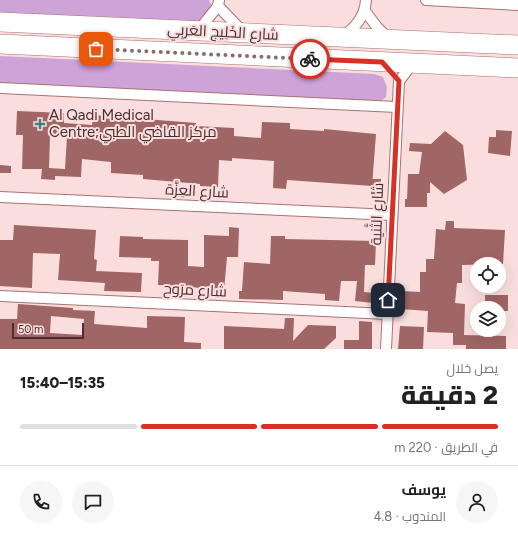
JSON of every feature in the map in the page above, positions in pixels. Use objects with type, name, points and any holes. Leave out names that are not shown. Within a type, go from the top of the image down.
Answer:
[{"type":"highway","name":"شارع الخَلِيج العَربِي","points":[[0,22],[518,45]]},
{"type":"highway","name":"شارع الخَلِيج العَربِي","points":[[0,44],[518,68]]},
{"type":"street","points":[[342,38],[355,26],[365,12],[366,0]]},
{"type":"street","points":[[426,0],[518,5]]},
{"type":"street","points":[[198,31],[218,3],[244,33]]},
{"type":"street","points":[[365,12],[390,40]]},
{"type":"street","points":[[382,62],[399,81],[412,63]]},
{"type":"street","name":"شارع الثَّنية","points":[[386,349],[399,81]]},
{"type":"street","points":[[0,88],[397,107]]},
{"type":"street","name":"شارع العِزَّة","points":[[0,197],[392,215]]},
{"type":"street","name":"شارع مرَوح","points":[[0,296],[388,314]]},
{"type":"shaded area","points":[[0,0],[209,0],[211,4],[209,13],[195,24],[0,14]]},
{"type":"shaded area","points":[[0,56],[374,74],[383,77],[387,87],[386,97],[377,104],[0,88]]},
{"type":"building","points":[[17,111],[64,113],[64,123],[92,125],[93,115],[196,123],[196,126],[234,128],[234,136],[261,138],[262,122],[290,123],[290,129],[324,131],[324,129],[376,134],[372,186],[287,180],[286,189],[273,188],[274,161],[232,158],[232,161],[219,160],[218,187],[143,179],[143,175],[111,173],[111,162],[82,159],[81,177],[55,176],[55,180],[41,179],[42,169],[22,169],[23,135],[16,135]],"holes":[[[50,136],[67,137],[65,169],[49,168]]]},
{"type":"building","points":[[496,130],[512,131],[510,156],[488,153],[489,137],[496,137]]},
{"type":"building","points":[[445,131],[463,145],[467,180],[444,194],[430,182],[430,193],[427,193],[427,207],[405,207],[405,199],[407,199],[408,174],[419,174],[422,152],[409,151],[410,143],[431,144]]},
{"type":"building","points":[[0,165],[11,166],[11,173],[0,173]]},
{"type":"building","points":[[372,179],[381,179],[380,195],[371,194]]},
{"type":"building","points":[[446,221],[454,221],[454,228],[505,230],[503,257],[470,257],[470,265],[462,265],[462,283],[457,283],[455,303],[465,304],[464,335],[470,335],[470,337],[506,337],[506,349],[466,349],[466,345],[453,345],[453,333],[427,332],[428,311],[401,309],[402,291],[420,292],[420,272],[426,272],[426,259],[434,259],[436,229],[445,230]]},
{"type":"building","points":[[14,225],[96,230],[94,259],[97,260],[96,271],[142,273],[141,292],[104,291],[105,283],[58,280],[60,254],[33,253],[32,288],[0,286],[0,240],[13,240]]},
{"type":"building","points":[[229,227],[239,228],[238,257],[227,257],[224,291],[183,286],[158,285],[159,261],[151,261],[151,258],[119,257],[120,236],[143,237],[143,239],[188,240],[188,266],[204,267],[204,235],[229,236]]},
{"type":"building","points":[[271,236],[285,236],[285,239],[376,241],[375,265],[365,265],[364,292],[374,293],[373,303],[355,301],[357,281],[341,281],[339,301],[325,300],[325,294],[283,291],[283,300],[239,299],[239,291],[242,291],[244,262],[270,264]]},
{"type":"building","points":[[485,295],[508,295],[508,311],[506,311],[506,301],[485,301]]},
{"type":"building","points":[[18,304],[95,311],[94,324],[147,328],[147,316],[185,317],[184,342],[201,343],[201,349],[0,349],[0,319],[17,319]],"holes":[[[51,316],[84,319],[83,335],[50,333]]]},
{"type":"building","points":[[285,318],[294,318],[293,341],[308,325],[336,326],[336,338],[324,349],[224,349],[224,326],[284,329]]},
{"type":"building","points":[[359,321],[372,322],[372,349],[344,349],[344,340],[359,340]]},
{"type":"building","points":[[400,326],[424,327],[423,349],[398,349]]},
{"type":"way so far","points":[[96,49],[310,59]]},
{"type":"place","name":"Al Qadi Medical Centre;مركز القاضي الطبي","points":[[40,124]]},
{"type":"route","points":[[310,59],[382,62],[399,81],[388,300]]}]
